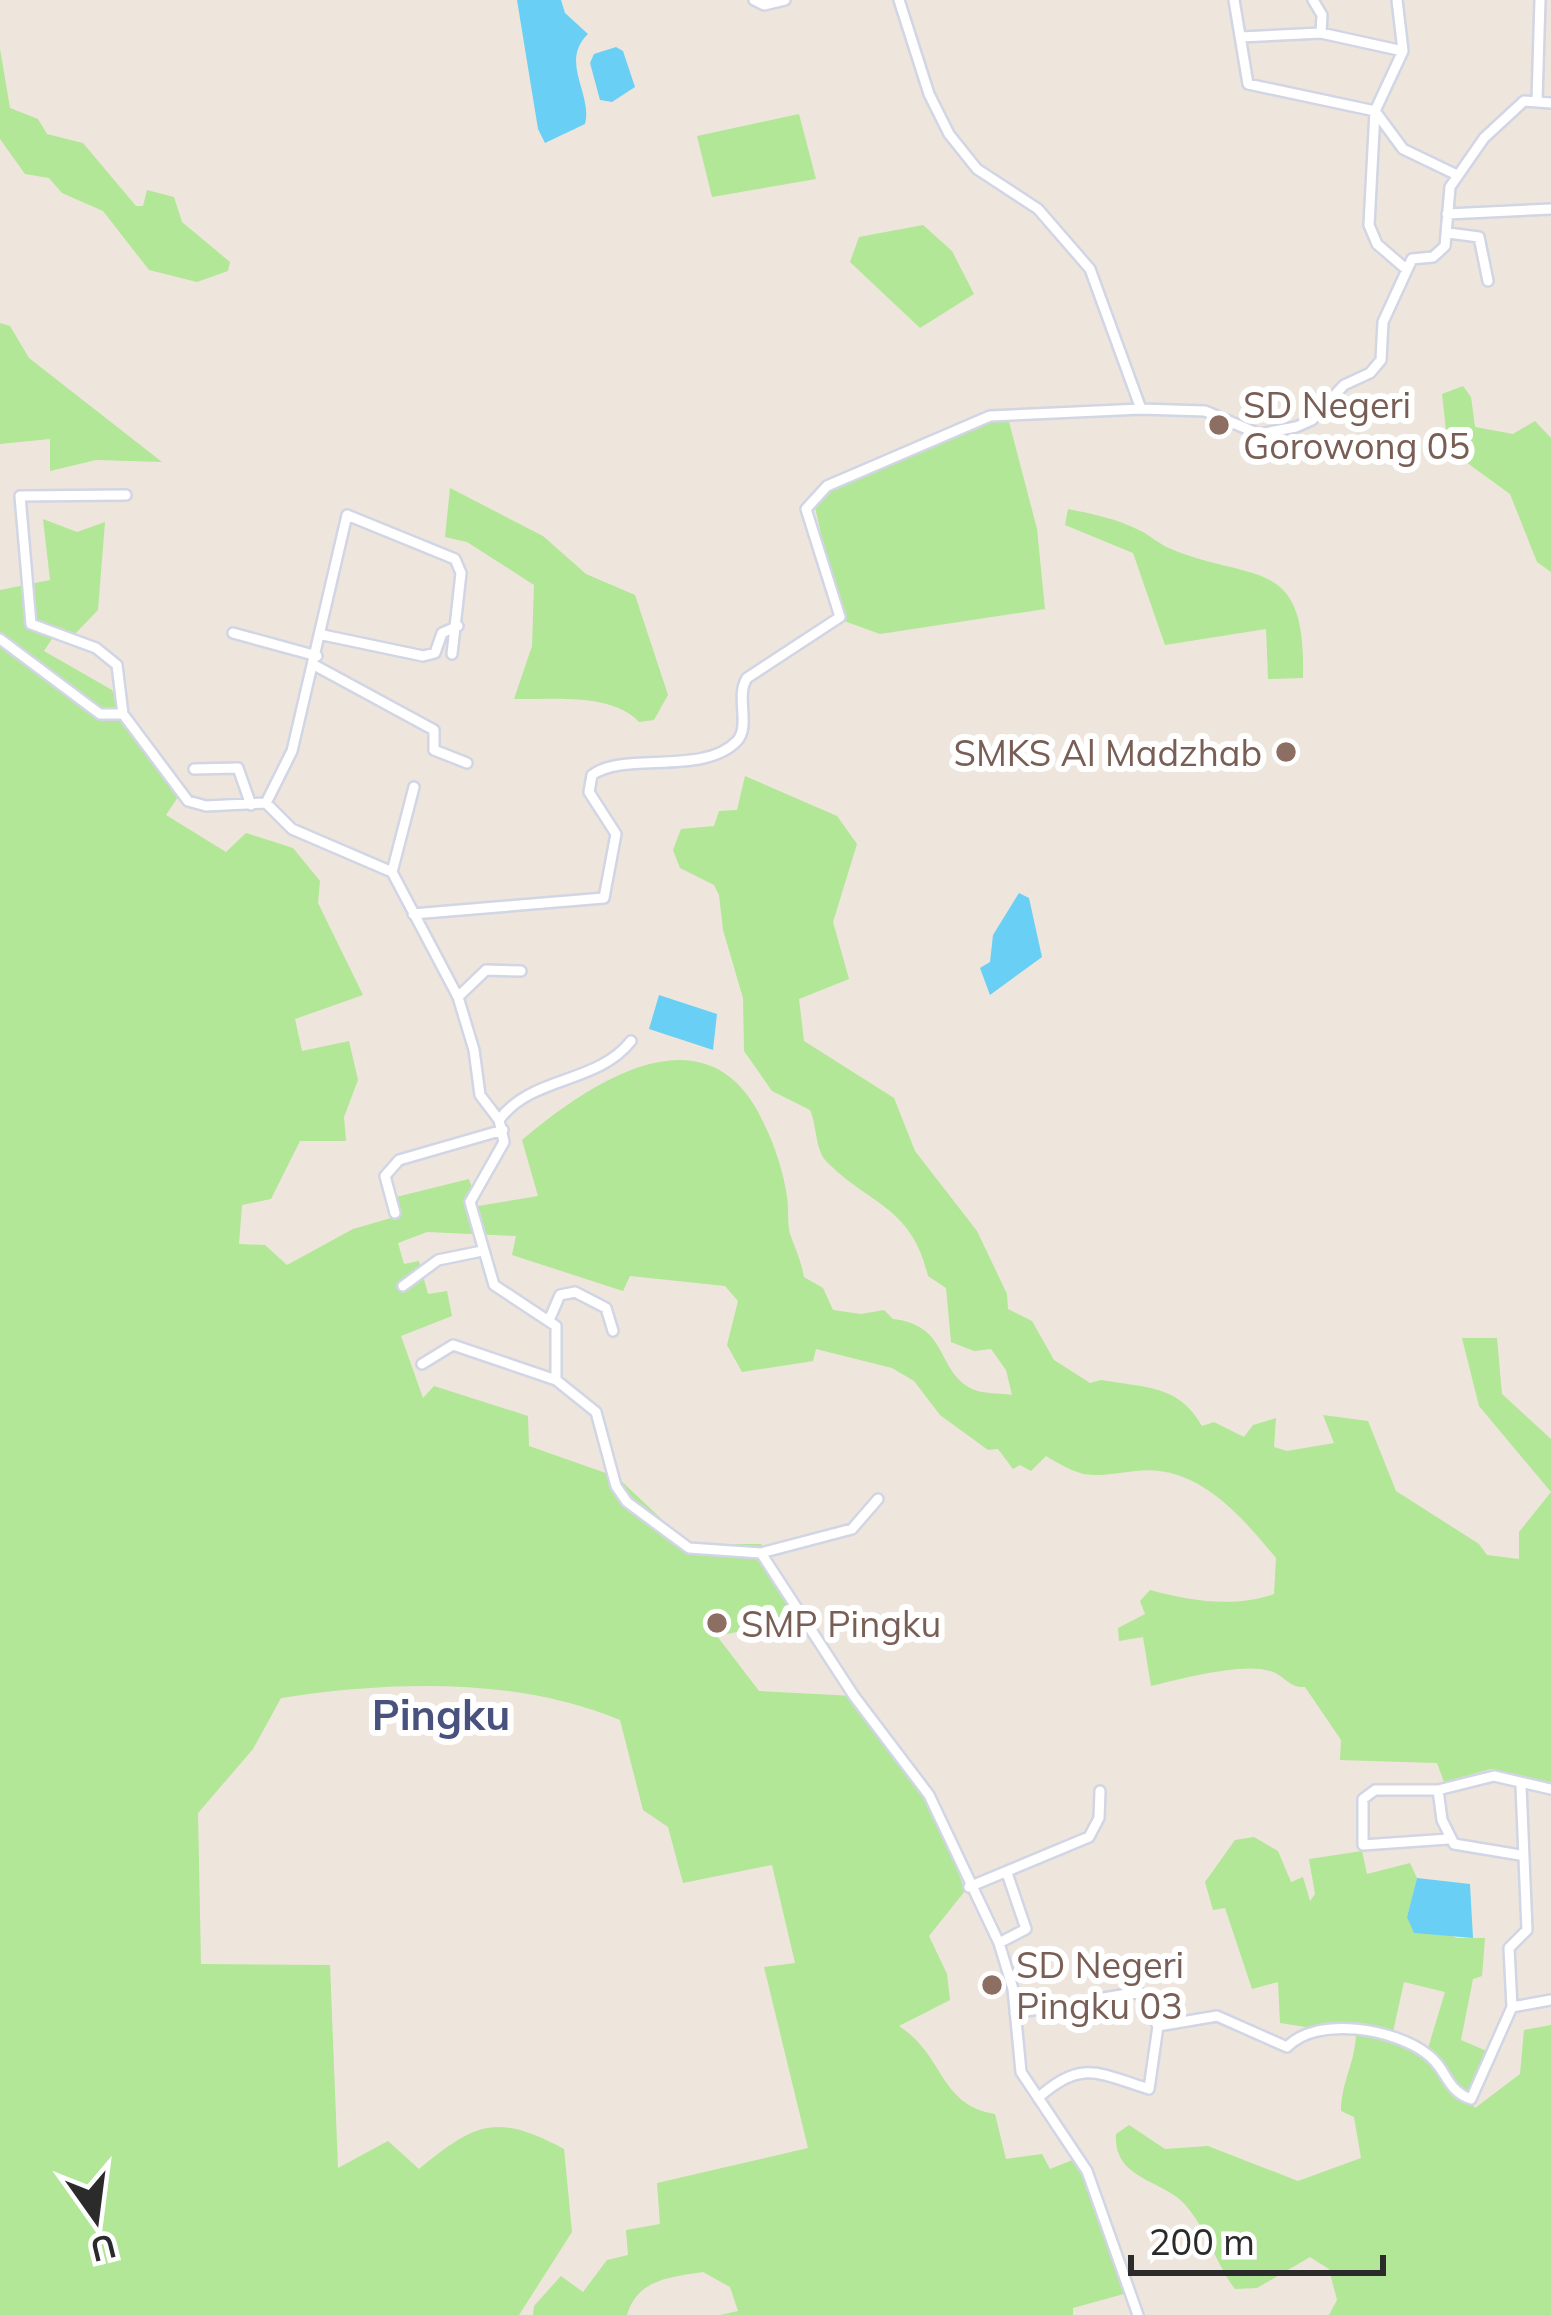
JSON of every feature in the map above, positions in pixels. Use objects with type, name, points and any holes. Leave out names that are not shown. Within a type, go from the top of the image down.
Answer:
[{"type":"street","points":[[754,0],[764,5],[785,0]]},
{"type":"street","points":[[899,0],[929,94],[949,134],[977,169],[1038,209],[1090,269],[1141,409]]},
{"type":"street","points":[[1234,0],[1248,84],[1375,111],[1403,149],[1455,173]]},
{"type":"street","points":[[1313,0],[1322,15],[1321,33]]},
{"type":"street","points":[[1397,0],[1403,51],[1375,111],[1370,231],[1382,250],[1406,268]]},
{"type":"street","points":[[1537,100],[1546,31],[1540,0]]},
{"type":"street","points":[[1241,37],[1321,33],[1403,51]]},
{"type":"street","points":[[413,914],[604,898],[616,835],[589,792],[592,775],[608,767],[669,764],[735,743],[742,733],[740,690],[747,678],[840,617],[806,509],[813,496],[990,416],[1141,409],[1205,412],[1259,434],[1312,420],[1344,385],[1381,360],[1383,322],[1406,268],[1412,259],[1440,254],[1448,233],[1455,173],[1509,112],[1537,100],[1551,103]]},
{"type":"street","points":[[1448,214],[1551,209]]},
{"type":"street","points":[[1448,233],[1479,237],[1488,281]]},
{"type":"street","points":[[126,495],[20,496],[32,624],[96,648],[117,665],[123,714],[188,801],[206,806],[266,803]]},
{"type":"street","points":[[266,803],[292,751],[347,515],[455,559],[461,573],[452,655]]},
{"type":"street","points":[[322,635],[423,656],[435,653],[442,633],[458,626]]},
{"type":"street","points":[[233,633],[316,661],[434,730],[434,750],[466,763]]},
{"type":"street","points":[[0,639],[100,714],[123,714]]},
{"type":"street","points":[[194,769],[238,768],[251,805]]},
{"type":"street","points":[[392,872],[414,787]]},
{"type":"street","points":[[266,803],[292,829],[392,872],[458,997],[475,1050],[480,1095],[501,1125],[502,1150],[470,1202],[482,1251],[494,1285],[550,1318],[558,1335],[556,1380]]},
{"type":"street","points":[[458,997],[486,970],[521,970]]},
{"type":"street","points":[[394,1213],[385,1176],[399,1160],[501,1125],[520,1097],[602,1069],[631,1041]]},
{"type":"street","points":[[403,1286],[438,1260],[482,1251]]},
{"type":"street","points":[[550,1318],[560,1295],[575,1292],[606,1308],[613,1330]]},
{"type":"street","points":[[422,1364],[453,1346],[556,1380],[596,1412],[616,1486],[627,1502],[689,1548],[761,1553],[852,1529],[878,1499]]},
{"type":"street","points":[[761,1553],[854,1696],[929,1795],[999,1942],[1016,2013],[1022,2072],[1087,2171],[1138,2315]]},
{"type":"street","points":[[1520,1855],[1448,1839],[1363,1845],[1366,1793],[1438,1790],[1494,1776],[1521,1786],[1551,1789]]},
{"type":"street","points":[[1158,2026],[1217,2016],[1287,2047],[1311,2031],[1360,2030],[1396,2037],[1432,2057],[1452,2090],[1471,2099],[1512,2008],[1509,1948],[1527,1930],[1520,1855],[1521,1786]]},
{"type":"street","points":[[1438,1790],[1448,1839]]},
{"type":"street","points":[[969,1887],[1089,1838],[1099,1818],[1100,1791]]},
{"type":"street","points":[[999,1942],[1025,1928],[1007,1873]]},
{"type":"street","points":[[1016,2013],[1139,1992],[1158,2026],[1149,2090],[1088,2070],[1062,2076],[1038,2098]]},
{"type":"street","points":[[1512,2008],[1551,2000]]},
{"type":"green space","points":[[0,49],[10,108],[38,119],[47,134],[83,143],[136,206],[143,206],[147,190],[174,197],[182,222],[230,262],[228,271],[197,282],[149,270],[103,211],[62,193],[49,178],[25,174],[0,139]]},
{"type":"green space","points":[[799,114],[816,179],[712,197],[697,136]]},
{"type":"green space","points":[[923,225],[952,251],[974,294],[920,328],[850,262],[859,237]]},
{"type":"green space","points":[[0,323],[10,326],[29,358],[162,462],[96,460],[50,471],[50,439],[0,444]]},
{"type":"green space","points":[[1463,386],[1471,397],[1475,427],[1513,434],[1535,421],[1551,438],[1551,572],[1537,562],[1510,494],[1448,449],[1442,394]]},
{"type":"green space","points":[[1007,414],[1037,529],[1045,609],[880,634],[833,617],[832,582],[812,494]]},
{"type":"green space","points":[[450,488],[543,536],[586,574],[635,595],[668,695],[654,720],[639,722],[627,712],[597,702],[514,699],[532,646],[534,585],[467,542],[445,537]]},
{"type":"green space","points":[[1068,509],[1122,523],[1171,549],[1270,580],[1296,610],[1303,678],[1268,679],[1266,629],[1165,645],[1133,553],[1065,525]]},
{"type":"green space","points":[[43,519],[77,532],[105,522],[98,610],[73,636],[57,631],[44,651],[112,690],[129,722],[184,788],[166,815],[226,852],[246,833],[293,848],[320,881],[318,903],[363,995],[295,1019],[302,1051],[349,1041],[358,1080],[344,1117],[346,1141],[300,1141],[271,1199],[242,1205],[239,1244],[265,1245],[287,1265],[353,1229],[398,1216],[396,1197],[469,1179],[478,1206],[538,1196],[522,1140],[582,1095],[616,1077],[650,1064],[683,1060],[714,1067],[742,1089],[765,1126],[781,1170],[789,1230],[804,1277],[823,1288],[833,1310],[861,1314],[884,1310],[893,1319],[924,1330],[952,1371],[972,1389],[1012,1395],[1006,1370],[991,1349],[974,1351],[951,1342],[946,1288],[928,1276],[921,1253],[900,1220],[827,1162],[810,1110],[772,1091],[744,1051],[743,998],[723,930],[719,895],[714,885],[680,868],[673,850],[681,829],[714,826],[719,811],[737,810],[745,776],[837,816],[857,844],[833,922],[849,979],[799,999],[804,1041],[894,1098],[915,1151],[977,1231],[1007,1294],[1008,1309],[1032,1321],[1054,1360],[1090,1383],[1101,1380],[1159,1390],[1182,1402],[1202,1426],[1214,1422],[1244,1437],[1253,1425],[1276,1418],[1274,1447],[1287,1451],[1334,1443],[1323,1415],[1368,1421],[1396,1491],[1479,1544],[1487,1555],[1519,1559],[1519,1532],[1551,1492],[1551,1782],[1491,1769],[1444,1782],[1437,1763],[1340,1760],[1341,1740],[1305,1687],[1258,1669],[1211,1672],[1151,1686],[1143,1637],[1119,1641],[1118,1628],[1145,1614],[1140,1601],[1150,1590],[1212,1601],[1274,1594],[1276,1558],[1248,1525],[1198,1484],[1158,1471],[1090,1475],[1046,1456],[1031,1471],[1020,1465],[1013,1469],[998,1449],[988,1450],[940,1415],[914,1381],[892,1368],[816,1349],[813,1361],[742,1372],[727,1345],[738,1301],[725,1286],[630,1276],[623,1291],[512,1255],[516,1236],[427,1232],[398,1243],[404,1264],[419,1261],[428,1294],[447,1291],[452,1316],[401,1336],[423,1398],[434,1386],[528,1416],[529,1446],[617,1477],[688,1544],[761,1544],[810,1617],[717,1636],[759,1691],[854,1696],[935,1806],[965,1891],[929,1936],[947,1974],[950,2000],[899,2026],[926,2051],[963,2101],[995,2114],[1006,2159],[1042,2154],[1050,2169],[1080,2157],[1131,2292],[1073,2308],[1073,2315],[720,2315],[738,2311],[730,2287],[703,2272],[647,2287],[627,2315],[533,2315],[534,2306],[561,2276],[583,2292],[607,2260],[628,2255],[626,2230],[660,2224],[657,2183],[808,2148],[764,1967],[795,1963],[772,1865],[683,1883],[668,1827],[643,1810],[620,1720],[539,1696],[409,1686],[281,1698],[253,1749],[198,1813],[201,1964],[330,1965],[338,2168],[388,2141],[419,2169],[456,2141],[487,2128],[521,2130],[564,2149],[572,2232],[519,2315],[0,2315],[0,590],[50,580]]},
{"type":"green space","points":[[1462,1338],[1497,1338],[1502,1394],[1551,1439],[1551,1492],[1479,1406]]},
{"type":"green space","points":[[1254,1837],[1278,1851],[1291,1882],[1303,1877],[1310,1901],[1315,1894],[1309,1859],[1362,1851],[1367,1874],[1410,1863],[1417,1878],[1407,1917],[1457,1938],[1485,1938],[1482,1976],[1473,1979],[1461,2040],[1489,2052],[1471,2101],[1475,2108],[1520,2074],[1524,2030],[1551,2025],[1551,2315],[1329,2315],[1337,2300],[1329,2269],[1310,2257],[1257,2288],[1235,2289],[1187,2207],[1121,2159],[1116,2134],[1129,2125],[1165,2149],[1208,2146],[1298,2181],[1361,2158],[1354,2117],[1341,2111],[1356,2035],[1280,2023],[1278,1982],[1252,1989],[1225,1908],[1213,1910],[1205,1882],[1235,1840]],"holes":[[[1404,1982],[1445,1992],[1425,2058],[1391,2041]]]},
{"type":"water","points":[[517,0],[561,0],[565,13],[588,34],[576,56],[585,124],[545,143],[538,129]]},
{"type":"water","points":[[616,47],[623,51],[635,87],[612,102],[600,100],[590,63],[594,54]]},
{"type":"water","points":[[1019,893],[1029,898],[1042,957],[990,995],[980,968],[990,962],[993,935]]},
{"type":"water","points":[[659,995],[717,1014],[713,1050],[649,1029]]},
{"type":"water","points":[[1417,1878],[1470,1884],[1473,1938],[1414,1933],[1407,1917]]},
{"type":"place","name":"SD Negeri Gorowong 05","points":[[1219,425]]},
{"type":"place","name":"SMKS Al Madzhab","points":[[1286,752]]},
{"type":"place","name":"SMP Pingku","points":[[717,1623]]},
{"type":"place","name":"SD Negeri Pingku 03","points":[[992,1985]]},
{"type":"district","name":"Pingku","points":[[441,1714]]}]
